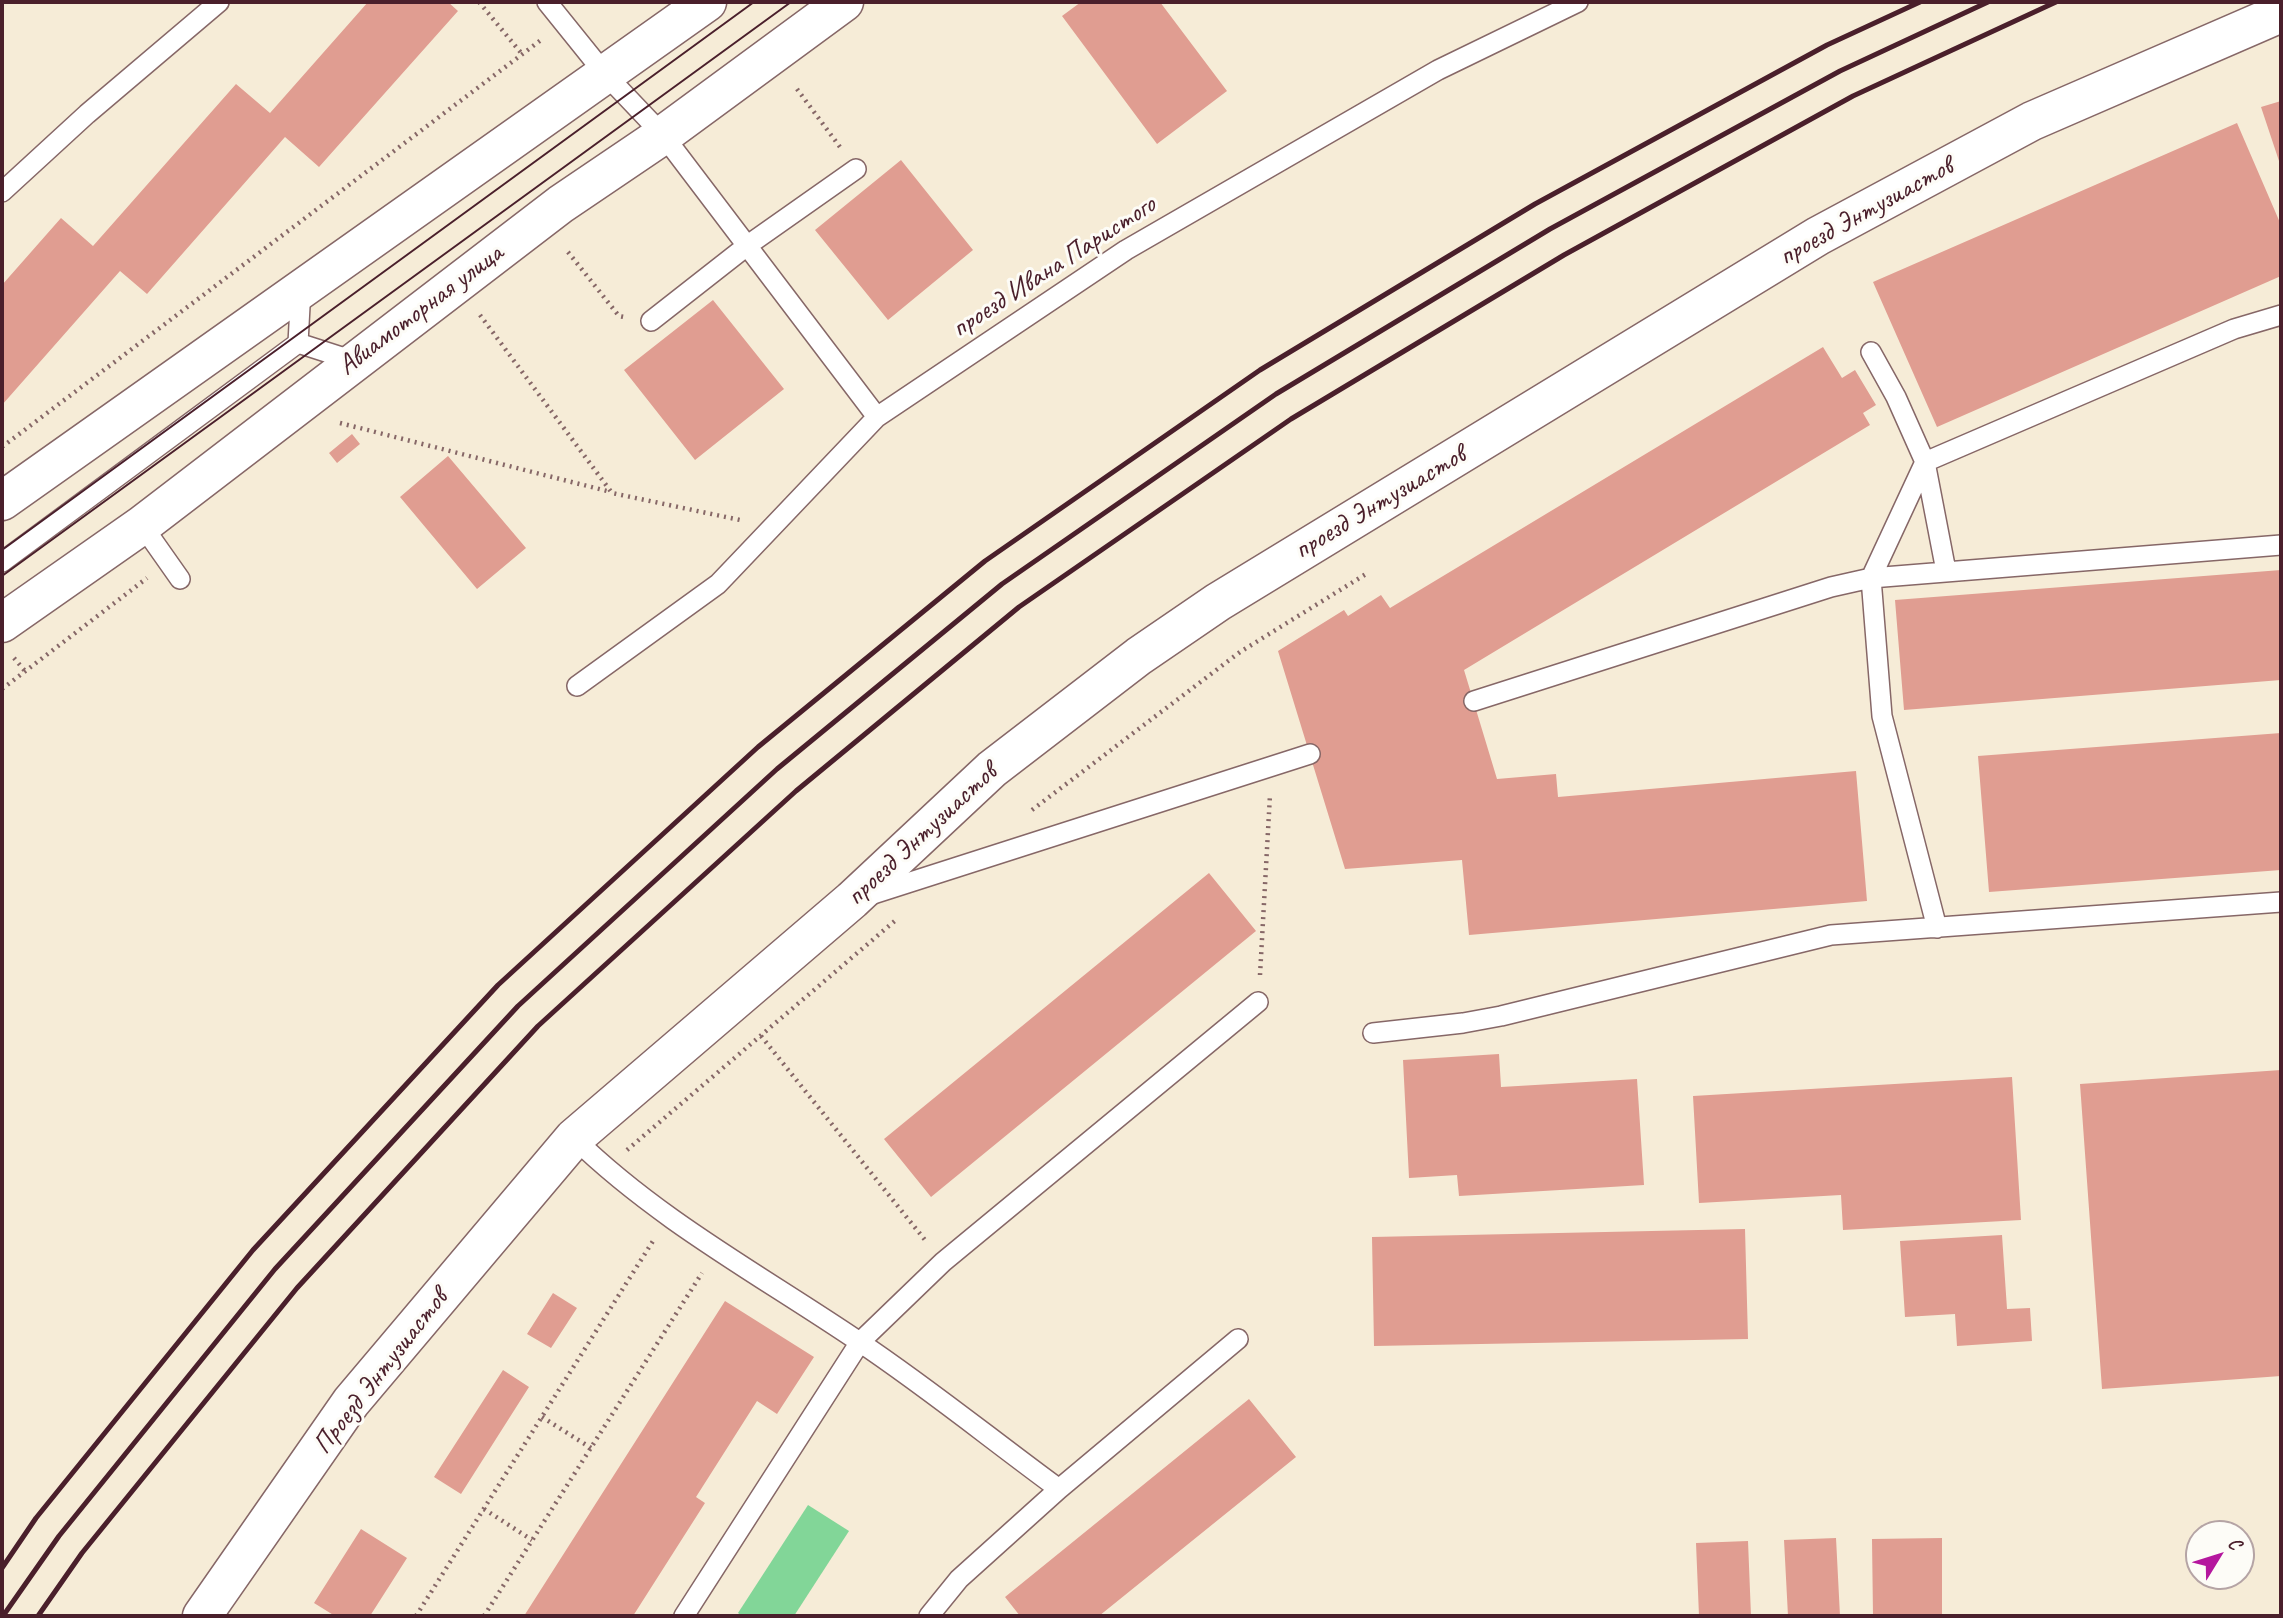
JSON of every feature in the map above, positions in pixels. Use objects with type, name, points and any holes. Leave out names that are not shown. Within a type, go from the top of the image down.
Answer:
[{"type":"street","points":[[2,501],[707,2]]},
{"type":"street","name":"Авиамоторная улица","points":[[2,623],[142,525],[561,204],[663,135],[844,2]]},
{"type":"street","name":"проезд Энтузиастов","points":[[574,1138],[852,900],[1001,762],[1139,656],[1218,602],[1818,236],[2032,121],[2281,13]]},
{"type":"street","name":"Проезд Энтузиастов","points":[[211,1613],[351,1402],[574,1138]]},
{"type":"lane","points":[[2,192],[87,114],[219,2]]},
{"type":"lane","points":[[547,2],[605,74],[663,135],[877,417]]},
{"type":"lane","name":"проезд Ивана Паристого","points":[[577,686],[718,584],[877,417],[1126,250],[1438,70],[1578,2]]},
{"type":"lane","points":[[651,321],[748,245],[856,169]]},
{"type":"lane","points":[[2,562],[298,343],[302,288]]},
{"type":"lane","points":[[1937,928],[1882,716],[1871,578],[1925,462],[2234,329],[2281,315]]},
{"type":"lane","points":[[298,343],[354,361]]},
{"type":"lane","points":[[1871,352],[1896,397],[1925,462],[1946,571]]},
{"type":"lane","points":[[142,525],[180,579]]},
{"type":"lane","points":[[1474,701],[1831,587],[1871,578],[2281,545]]},
{"type":"lane","points":[[852,900],[1310,754]]},
{"type":"lane","points":[[1373,1033],[1501,1016],[1831,935],[2281,902]]},
{"type":"lane","points":[[684,1616],[860,1342],[943,1262],[1258,1002]]},
{"type":"lane","points":[[574,1138],[605,1168],[669,1217],[860,1342],[1059,1489]]},
{"type":"lane","points":[[929,1616],[959,1579],[1059,1489],[1238,1339]]},
{"type":"path","points":[[479,2],[522,54]]},
{"type":"path","points":[[2,447],[564,24]]},
{"type":"path","points":[[797,89],[856,169]]},
{"type":"path","points":[[568,253],[619,316],[651,321]]},
{"type":"path","points":[[480,315],[612,493]]},
{"type":"path","points":[[340,423],[612,493],[772,527]]},
{"type":"path","points":[[2,689],[167,563]]},
{"type":"path","points":[[1258,1002],[1271,766]]},
{"type":"path","points":[[761,1036],[943,1262]]},
{"type":"path","points":[[416,1616],[669,1217]]},
{"type":"path","points":[[484,1616],[718,1249]]},
{"type":"path","points":[[542,1417],[591,1448]]},
{"type":"path","points":[[484,1508],[532,1540]]},
{"type":"green space","points":[[808,1505],[849,1531],[794,1616],[742,1616],[738,1613]]},
{"type":"building","points":[[368,2],[448,2],[458,11],[319,167],[285,137],[147,294],[120,271],[2,405],[2,285],[61,218],[93,246],[236,84],[270,113]]},
{"type":"building","points":[[1081,2],[1160,2],[1227,91],[1157,144],[1062,16]]},
{"type":"building","points":[[2281,101],[2281,167],[2261,107]]},
{"type":"building","points":[[2237,123],[2281,225],[2281,276],[1937,427],[1873,282]]},
{"type":"building","points":[[901,160],[973,250],[888,320],[815,230]]},
{"type":"building","points":[[713,300],[784,389],[695,460],[624,370]]},
{"type":"building","points":[[1823,347],[1842,378],[1855,370],[1876,405],[1863,413],[1870,425],[1464,670],[1497,779],[1556,774],[1558,797],[1856,771],[1867,901],[1469,935],[1462,860],[1345,869],[1278,651],[1344,610],[1348,616],[1381,595],[1390,608]]},
{"type":"building","points":[[352,434],[360,444],[337,463],[329,453]]},
{"type":"building","points":[[448,456],[526,548],[477,589],[400,497]]},
{"type":"building","points":[[2281,570],[2281,680],[1904,710],[1895,600]]},
{"type":"building","points":[[2281,733],[2281,870],[1989,892],[1978,756]]},
{"type":"building","points":[[1209,873],[1256,931],[931,1197],[884,1139]]},
{"type":"building","points":[[1499,1054],[1501,1087],[1637,1079],[1644,1185],[1459,1196],[1457,1175],[1409,1178],[1403,1060]]},
{"type":"building","points":[[2281,1070],[2281,1376],[2102,1389],[2080,1084]]},
{"type":"building","points":[[2012,1077],[2021,1220],[1843,1230],[1841,1195],[1699,1203],[1693,1096]]},
{"type":"building","points":[[1745,1229],[1748,1339],[1374,1346],[1372,1237]]},
{"type":"building","points":[[2002,1235],[2007,1309],[2030,1308],[2032,1341],[1957,1346],[1955,1314],[1905,1317],[1900,1241]]},
{"type":"building","points":[[553,1293],[577,1308],[551,1348],[527,1334]]},
{"type":"building","points":[[725,1301],[814,1357],[777,1414],[757,1401],[696,1497],[705,1503],[633,1616],[524,1616]]},
{"type":"building","points":[[503,1370],[529,1387],[461,1494],[434,1477]]},
{"type":"building","points":[[1249,1399],[1296,1457],[1099,1616],[1020,1616],[1005,1597]]},
{"type":"building","points":[[361,1529],[407,1558],[370,1616],[335,1616],[314,1603]]},
{"type":"building","points":[[1836,1538],[1840,1616],[1788,1616],[1784,1540]]},
{"type":"building","points":[[1942,1538],[1942,1616],[1873,1616],[1872,1539]]},
{"type":"building","points":[[1748,1541],[1751,1616],[1699,1616],[1696,1543]]},
{"type":"tram line","points":[[2,550],[754,2]]},
{"type":"tram line","points":[[2,576],[791,2]]},
{"type":"railway","points":[[2,1568],[36,1518],[253,1250],[498,985],[758,747],[985,561],[1260,370],[1535,204],[1827,45],[1920,2]]},
{"type":"railway","points":[[3,1616],[59,1536],[275,1269],[518,1006],[777,769],[1002,584],[1276,394],[1550,229],[1840,71],[1988,2]]},
{"type":"railway","points":[[38,1616],[82,1553],[297,1288],[538,1026],[796,791],[1019,607],[1291,419],[1564,255],[1853,96],[2056,2]]}]
